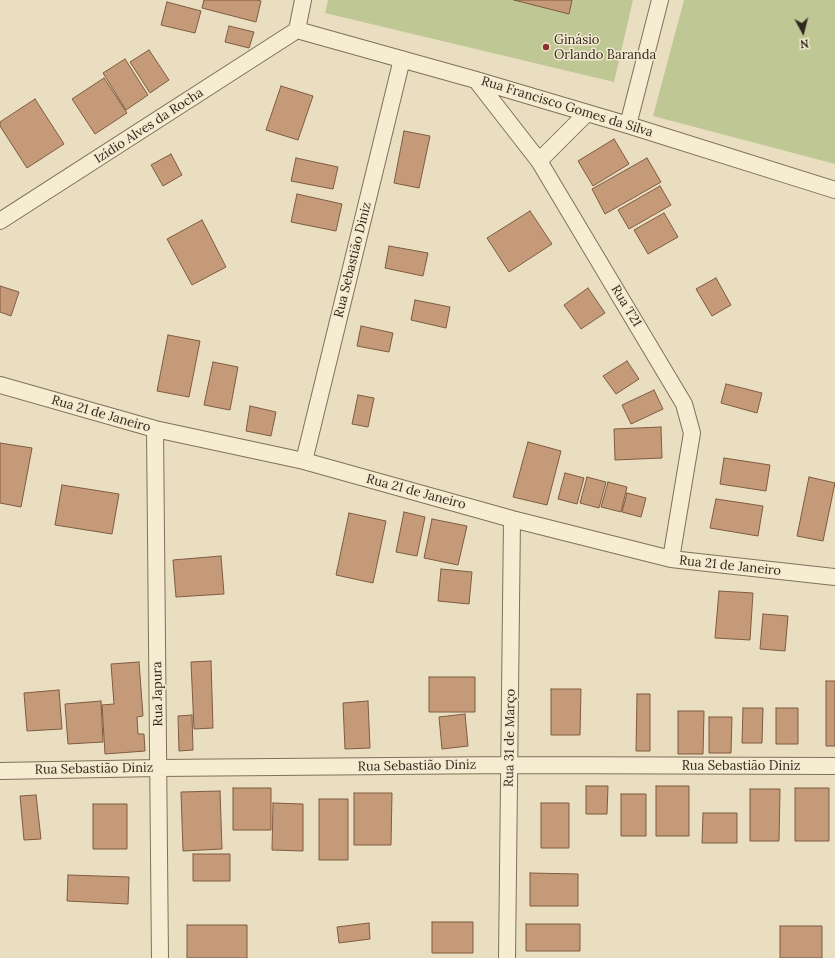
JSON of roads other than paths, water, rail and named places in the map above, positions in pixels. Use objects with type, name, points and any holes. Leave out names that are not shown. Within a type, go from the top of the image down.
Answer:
[{"type":"street","points":[[297,30],[303,0]]},
{"type":"street","points":[[628,125],[660,0]]},
{"type":"street","name":"Rua Francisco Gomes da Silva","points":[[297,30],[476,80],[628,125],[835,190]]},
{"type":"street","name":"Izídio Alves da Rocha","points":[[0,221],[297,30]]},
{"type":"street","name":"Rua Sebastião Diniz","points":[[304,461],[402,59]]},
{"type":"street","name":"Rua T21","points":[[476,80],[539,161],[684,404],[692,433],[671,559]]},
{"type":"street","points":[[539,161],[587,113]]},
{"type":"street","name":"Rua 21 de Janeiro","points":[[0,385],[155,429],[304,461],[512,519],[671,559],[835,578]]},
{"type":"street","name":"Rua Japura","points":[[155,429],[160,958]]},
{"type":"street","name":"Rua 31 de Março","points":[[507,958],[512,519]]},
{"type":"street","name":"Rua Sebastião Diniz","points":[[0,771],[509,765],[835,766]]},
{"type":"place","name":"Ginásio Orlando Baranda","points":[[546,47]]}]
